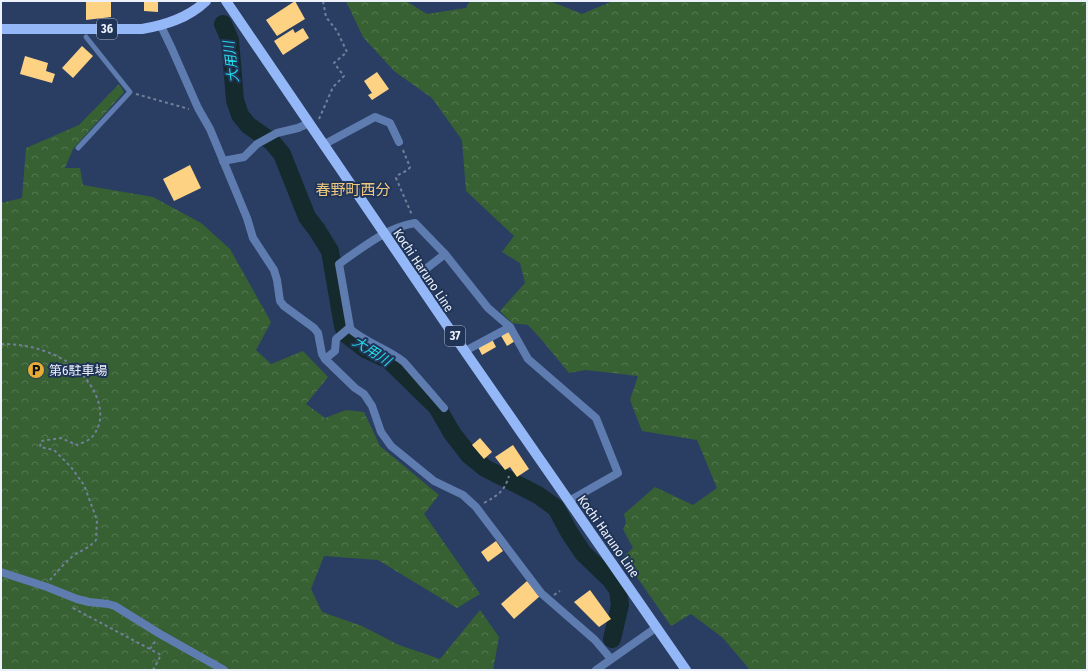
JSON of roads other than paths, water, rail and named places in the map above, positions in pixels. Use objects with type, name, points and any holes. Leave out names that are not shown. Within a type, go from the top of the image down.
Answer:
[{"type":"main road","name":"36","points":[[1,29],[142,29],[161,26],[184,17],[197,10],[206,1]]},
{"type":"main road","name":"Kochi Haruno Line","points":[[226,1],[464,351],[686,670]]},
{"type":"street","points":[[161,26],[200,112],[210,129],[247,218],[253,238],[274,270],[280,301],[284,306],[314,328],[318,333],[322,354],[325,359],[355,388],[364,394],[372,406],[381,432],[391,446],[434,481],[464,495],[476,507],[541,592],[595,640],[611,659]]},
{"type":"street","points":[[323,145],[375,118],[390,122],[399,142]]},
{"type":"street","points":[[223,160],[244,157],[257,144],[277,133],[298,128],[311,127]]},
{"type":"street","points":[[325,359],[335,351],[335,341],[338,336],[350,328],[338,264],[384,233],[403,225],[415,223],[445,254],[488,308],[510,327],[528,359],[596,418],[618,473],[569,501]]},
{"type":"street","points":[[414,278],[445,254]]},
{"type":"street","points":[[464,351],[510,327]]},
{"type":"street","points":[[349,328],[358,336],[396,356],[404,362],[444,408]]},
{"type":"street","points":[[1,572],[47,587],[77,599],[115,606],[160,634],[224,670]]},
{"type":"street","points":[[596,670],[656,627]]},
{"type":"lane","points":[[78,148],[130,92],[86,37]]},
{"type":"waterway","name":"大用川","points":[[223,24],[230,40],[235,100],[240,115],[248,125],[272,142],[282,154],[307,217],[330,251],[343,326],[347,335],[365,349],[389,360],[437,407],[452,433],[469,455],[485,468],[538,495],[556,508],[569,532],[583,553],[611,580],[618,590],[620,605],[612,639]]},
{"type":"place","name":"第6駐車場","points":[[36,370]]},
{"type":"district","name":"春野町西分","points":[[353,190]]}]
